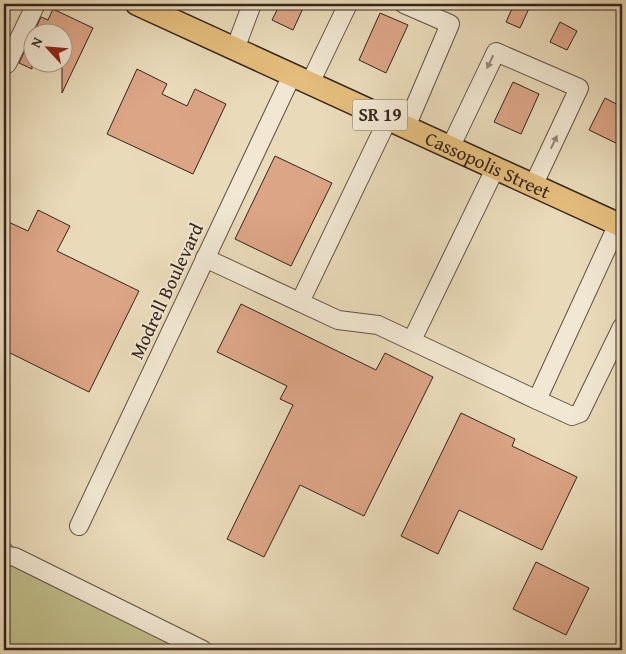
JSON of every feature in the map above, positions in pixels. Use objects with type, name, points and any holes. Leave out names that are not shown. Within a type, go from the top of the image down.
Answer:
[{"type":"main road","name":"Cassopolis Street","points":[[137,4],[620,225]]},
{"type":"street","points":[[4,65],[7,64],[36,4]]},
{"type":"street","points":[[235,49],[252,4]]},
{"type":"street","name":"Modrell Boulevard","points":[[79,526],[205,258],[301,79],[348,4]]},
{"type":"street","points":[[300,302],[450,24],[404,4]]},
{"type":"street","points":[[450,148],[496,52],[579,88],[533,186]]},
{"type":"street","points":[[412,340],[495,169]]},
{"type":"street","points":[[536,400],[620,225]]},
{"type":"street","points":[[205,258],[338,320],[378,325],[572,416],[580,413],[622,327]]},
{"type":"street","points":[[4,555],[15,557],[203,650]]},
{"type":"shaded area","points":[[4,537],[20,554],[219,650],[4,650]]},
{"type":"building","points":[[280,4],[305,4],[293,30],[272,20]]},
{"type":"building","points":[[514,4],[531,4],[520,28],[506,22]]},
{"type":"building","points":[[53,9],[93,28],[62,93],[62,72],[72,72],[72,22],[39,22],[41,17],[48,20]]},
{"type":"building","points":[[380,13],[408,25],[386,73],[359,60]]},
{"type":"building","points":[[560,22],[577,31],[567,50],[550,42]]},
{"type":"building","points":[[137,69],[167,84],[162,94],[187,106],[195,89],[226,104],[193,174],[107,134]]},
{"type":"building","points":[[513,82],[539,94],[521,134],[494,122]]},
{"type":"building","points":[[605,98],[622,107],[622,146],[589,130]]},
{"type":"building","points":[[275,156],[332,183],[291,266],[235,239]]},
{"type":"building","points":[[38,210],[70,226],[57,251],[139,291],[89,392],[4,350],[4,319],[9,308],[4,306],[4,220],[28,231]]},
{"type":"building","points":[[241,304],[376,370],[385,353],[433,377],[364,516],[300,485],[264,557],[227,539],[293,405],[280,399],[287,386],[217,352]]},
{"type":"building","points":[[461,413],[515,439],[512,446],[577,477],[542,550],[459,510],[438,554],[401,536]]},
{"type":"building","points":[[536,562],[589,588],[566,635],[513,609]]}]
